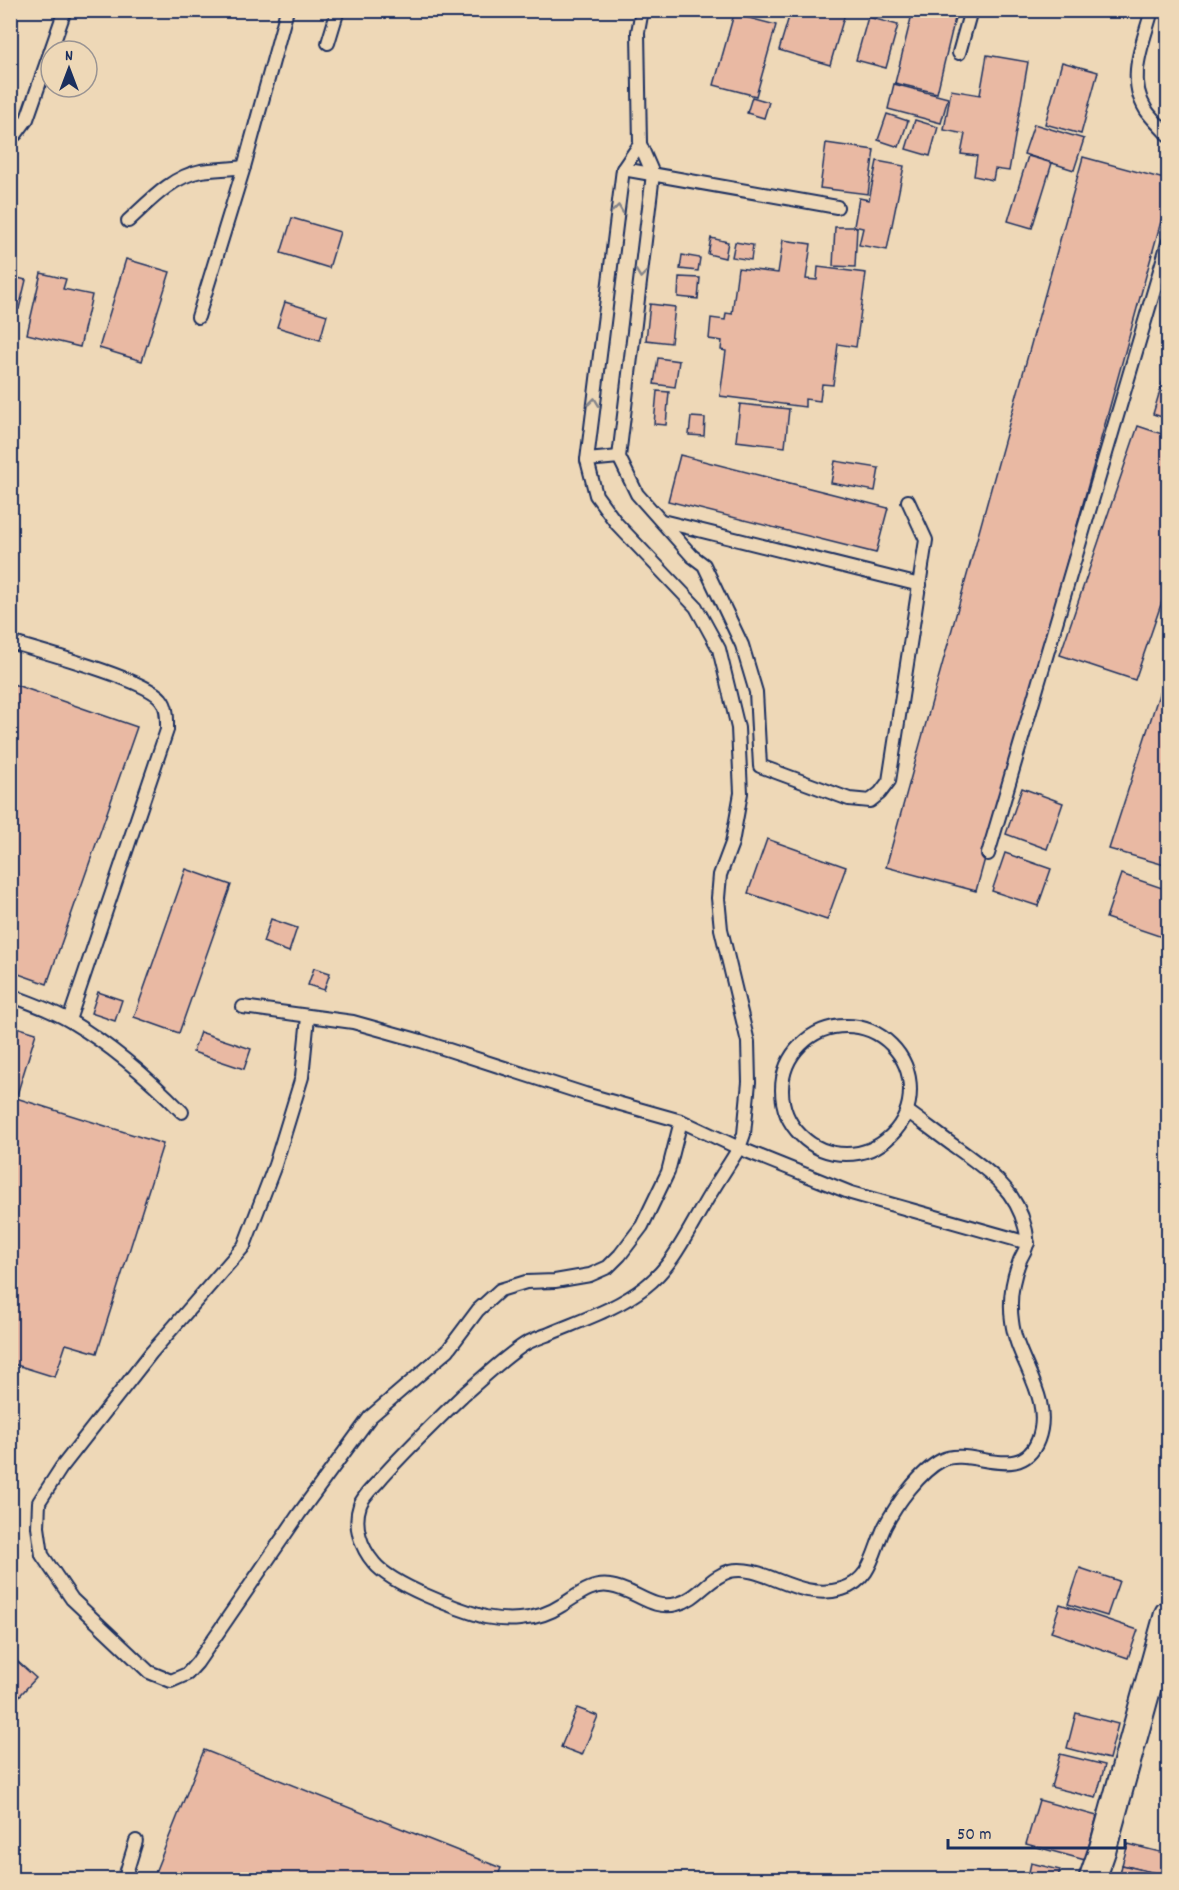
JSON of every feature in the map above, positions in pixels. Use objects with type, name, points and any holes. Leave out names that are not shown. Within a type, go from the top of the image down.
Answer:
[{"type":"street","points":[[1092,1880],[1168,1614]]},
{"type":"lane","points":[[10,135],[16,134],[27,119],[65,10]]},
{"type":"lane","points":[[198,317],[244,167],[287,10]]},
{"type":"lane","points":[[328,43],[338,10]]},
{"type":"lane","points":[[642,10],[638,32],[640,144],[653,174],[619,457],[637,494],[692,556],[704,565],[742,645],[756,692],[760,766],[849,799],[870,801],[889,781],[926,540],[908,501]]},
{"type":"lane","points":[[959,53],[971,10]]},
{"type":"lane","points":[[1152,10],[1135,74],[1139,95],[1147,111],[1168,135]]},
{"type":"lane","points":[[640,144],[623,169],[587,460],[596,495],[617,525],[696,607],[719,649],[738,728],[741,793],[732,843],[720,875],[718,898],[721,929],[748,1042],[749,1082],[744,1134],[739,1148],[686,1238],[668,1264],[648,1285],[620,1304],[526,1344],[486,1374],[409,1446],[366,1495],[358,1517],[359,1533],[364,1549],[376,1566],[391,1578],[439,1600],[488,1618],[518,1620],[547,1613],[593,1588],[610,1586],[656,1605],[676,1605],[691,1598],[710,1582],[729,1571],[747,1571],[795,1589],[823,1592],[844,1588],[860,1580],[868,1570],[884,1527],[904,1494],[941,1460],[962,1456],[994,1463],[1007,1463],[1028,1454],[1037,1444],[1041,1426],[1039,1400],[1013,1331],[1010,1306],[1018,1265],[1028,1243],[1023,1220],[1004,1186],[985,1167],[907,1111]]},
{"type":"lane","points":[[128,221],[168,185],[183,178],[200,171],[244,167]]},
{"type":"lane","points":[[623,169],[837,207]]},
{"type":"lane","points":[[988,855],[1168,243]]},
{"type":"lane","points":[[587,460],[619,457]]},
{"type":"lane","points":[[661,520],[920,585]]},
{"type":"lane","points":[[10,642],[136,683],[161,699],[168,718],[167,730],[69,1020]]},
{"type":"lane","points":[[10,995],[69,1020],[142,1072],[182,1112]]},
{"type":"lane","points":[[243,1007],[353,1022],[421,1041],[585,1094],[681,1121],[739,1148],[851,1193],[1028,1243]]},
{"type":"lane","points":[[308,1017],[302,1077],[275,1165],[244,1246],[151,1353],[61,1468],[39,1502],[38,1527],[42,1555],[72,1599],[149,1672],[171,1681],[187,1674],[197,1663],[285,1534],[370,1417],[448,1350],[478,1310],[500,1290],[526,1282],[555,1281],[590,1275],[608,1267],[620,1255],[642,1226],[668,1172],[681,1121]]},
{"type":"lane","points":[[833,1027],[855,1027],[866,1030],[894,1047],[906,1067],[910,1088],[907,1111],[897,1130],[880,1145],[859,1154],[836,1154],[815,1147],[797,1133],[785,1114],[781,1092],[784,1070],[795,1050],[812,1035],[833,1027]]},
{"type":"lane","points":[[124,1880],[136,1841]]},
{"type":"building","points":[[791,10],[846,10],[830,65],[779,50]]},
{"type":"building","points":[[913,10],[957,10],[937,93],[895,83]]},
{"type":"building","points":[[734,14],[776,25],[756,96],[714,85]]},
{"type":"building","points":[[868,17],[898,25],[886,68],[856,60]]},
{"type":"building","points":[[987,55],[1028,62],[1009,171],[995,169],[993,180],[974,176],[977,156],[961,154],[965,134],[944,130],[951,90],[980,95]]},
{"type":"building","points":[[1062,62],[1098,72],[1081,134],[1045,124]]},
{"type":"building","points":[[894,84],[948,98],[941,123],[888,109]]},
{"type":"building","points":[[752,97],[769,102],[764,118],[747,113]]},
{"type":"building","points":[[887,114],[908,121],[899,147],[878,140]]},
{"type":"building","points":[[915,120],[938,127],[930,156],[906,149]]},
{"type":"building","points":[[1034,124],[1084,139],[1074,170],[1024,154]]},
{"type":"building","points":[[826,143],[874,150],[868,194],[820,188]]},
{"type":"building","points":[[1028,156],[1052,163],[1032,228],[1008,221]]},
{"type":"building","points":[[1083,157],[1168,180],[1168,196],[976,891],[886,867]]},
{"type":"building","points":[[877,161],[904,166],[887,250],[859,245],[863,228],[854,226],[859,198],[869,200]]},
{"type":"building","points":[[292,218],[340,232],[329,268],[281,253]]},
{"type":"building","points":[[835,227],[857,227],[855,267],[833,266]]},
{"type":"building","points":[[711,238],[728,242],[725,258],[708,254]]},
{"type":"building","points":[[783,240],[811,244],[806,279],[817,280],[818,267],[866,273],[856,347],[838,344],[833,385],[822,384],[820,401],[805,399],[805,407],[720,396],[726,351],[721,350],[722,341],[709,339],[711,318],[725,320],[726,313],[732,314],[738,268],[778,273]]},
{"type":"building","points":[[735,242],[753,245],[751,260],[732,257]]},
{"type":"building","points":[[682,255],[700,258],[698,271],[680,269]]},
{"type":"building","points":[[126,259],[170,272],[142,361],[99,348]]},
{"type":"building","points":[[41,273],[66,279],[63,289],[92,295],[80,347],[27,334]]},
{"type":"building","points":[[10,276],[26,280],[19,309],[10,307]]},
{"type":"building","points":[[679,277],[700,278],[698,299],[678,297]]},
{"type":"building","points":[[285,302],[327,315],[320,340],[277,327]]},
{"type":"building","points":[[650,304],[675,307],[671,343],[646,340]]},
{"type":"building","points":[[658,358],[679,361],[675,387],[654,384]]},
{"type":"building","points":[[1168,364],[1168,419],[1153,414]]},
{"type":"building","points":[[657,391],[669,392],[666,425],[654,424]]},
{"type":"building","points":[[740,404],[789,409],[785,447],[736,441]]},
{"type":"building","points":[[691,417],[705,418],[704,436],[689,435]]},
{"type":"building","points":[[1138,426],[1168,436],[1168,584],[1135,680],[1060,655]]},
{"type":"building","points":[[680,455],[888,508],[876,553],[668,501]]},
{"type":"building","points":[[835,461],[879,468],[875,491],[831,483]]},
{"type":"building","points":[[1168,666],[1168,866],[1109,849]]},
{"type":"building","points":[[10,683],[137,727],[47,984],[10,971]]},
{"type":"building","points":[[1022,788],[1063,803],[1047,849],[1006,834]]},
{"type":"building","points":[[767,839],[846,867],[827,920],[748,893]]},
{"type":"building","points":[[1005,853],[1051,869],[1038,906],[992,891]]},
{"type":"building","points":[[186,869],[231,885],[179,1033],[134,1017]]},
{"type":"building","points":[[1121,874],[1168,890],[1168,939],[1106,918]]},
{"type":"building","points":[[271,919],[297,928],[289,952],[263,942]]},
{"type":"building","points":[[314,968],[330,973],[324,990],[308,985]]},
{"type":"building","points":[[98,992],[122,1000],[115,1021],[91,1013]]},
{"type":"building","points":[[10,1025],[36,1033],[16,1098],[163,1144],[97,1353],[66,1344],[55,1377],[10,1363]]},
{"type":"building","points":[[200,1032],[251,1049],[244,1069],[193,1052]]},
{"type":"building","points":[[1080,1568],[1119,1581],[1107,1616],[1068,1604]]},
{"type":"building","points":[[1060,1604],[1138,1630],[1128,1658],[1051,1632]]},
{"type":"building","points":[[17,1661],[36,1678],[10,1706],[10,1668]]},
{"type":"building","points":[[577,1708],[598,1716],[582,1755],[561,1747]]},
{"type":"building","points":[[1076,1713],[1118,1724],[1109,1759],[1067,1748]]},
{"type":"building","points":[[204,1750],[501,1868],[496,1880],[152,1880]]},
{"type":"building","points":[[1060,1754],[1105,1765],[1096,1798],[1051,1787]]},
{"type":"building","points":[[1039,1800],[1097,1816],[1085,1860],[1026,1844]]},
{"type":"building","points":[[1128,1844],[1168,1854],[1166,1876],[1122,1865]]},
{"type":"building","points":[[1031,1863],[1060,1870],[1057,1880],[1038,1880],[1028,1877]]},
{"type":"building","points":[[1122,1865],[1160,1874],[1159,1880],[1119,1880]]}]
